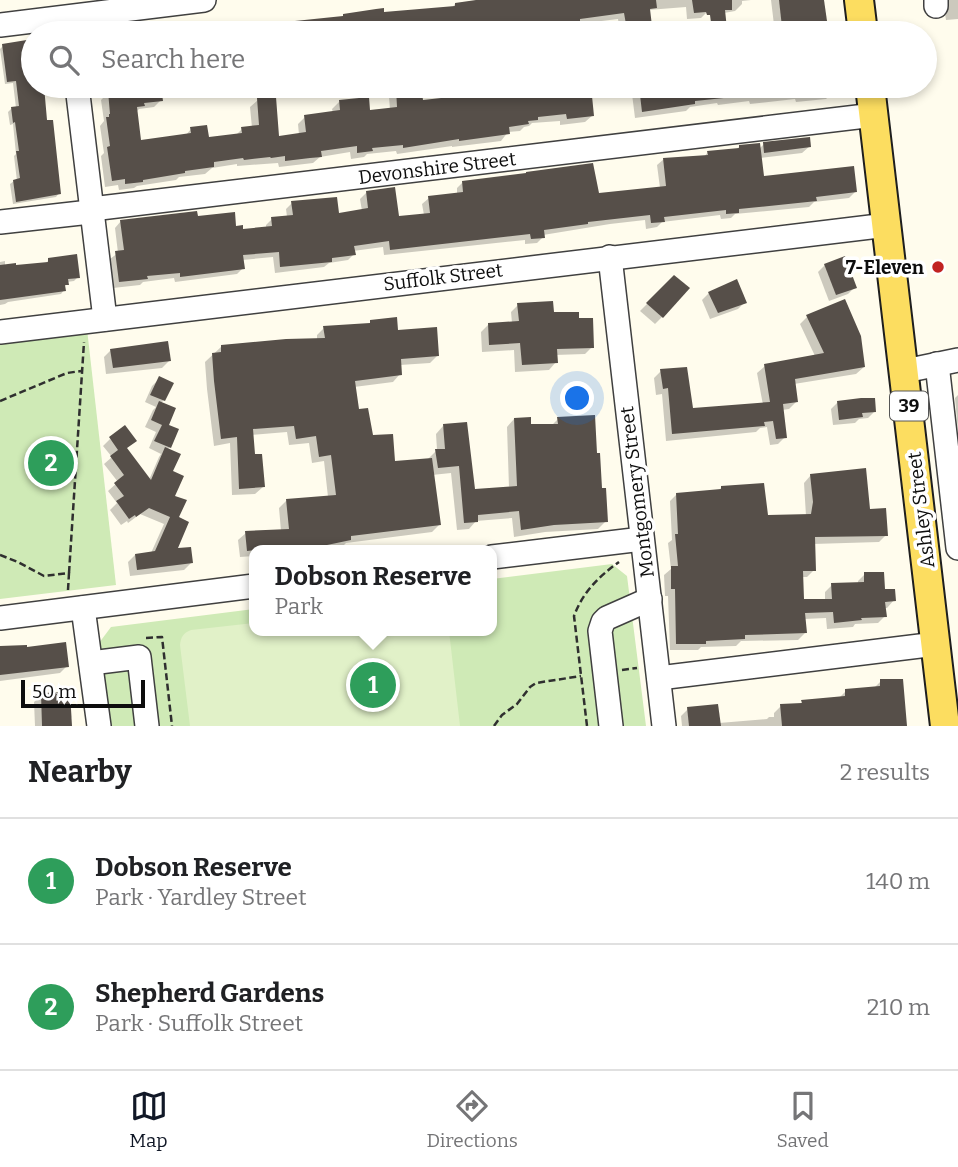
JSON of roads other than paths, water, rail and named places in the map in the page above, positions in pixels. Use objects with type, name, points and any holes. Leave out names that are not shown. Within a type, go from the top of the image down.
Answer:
[{"type":"main road","points":[[859,0],[862,21]]},
{"type":"main road","name":"Ashley Street","points":[[872,98],[946,726]]},
{"type":"street","points":[[26,21],[204,0]]},
{"type":"street","points":[[0,24],[21,22]]},
{"type":"street","points":[[78,98],[91,210],[95,320]]},
{"type":"street","name":"Devonshire Street","points":[[0,222],[874,115]]},
{"type":"street","name":"Suffolk Street","points":[[0,332],[887,225]]},
{"type":"street","name":"Montgomery Street","points":[[610,257],[664,726]]},
{"type":"street","points":[[905,371],[947,362],[958,548]]},
{"type":"street","points":[[497,556],[642,538]]},
{"type":"street","points":[[0,618],[249,587]]},
{"type":"street","points":[[611,726],[600,631],[607,618],[650,599]]},
{"type":"street","points":[[75,608],[90,663],[99,726]]},
{"type":"street","points":[[658,672],[936,644]]},
{"type":"street","points":[[90,663],[139,657],[147,726]]},
{"type":"place","name":"7-Eleven","points":[[938,267]]},
{"type":"place","name":"Shepherd Gardens","points":[[51,463]]},
{"type":"place","name":"Dobson Reserve","points":[[373,685]]}]
